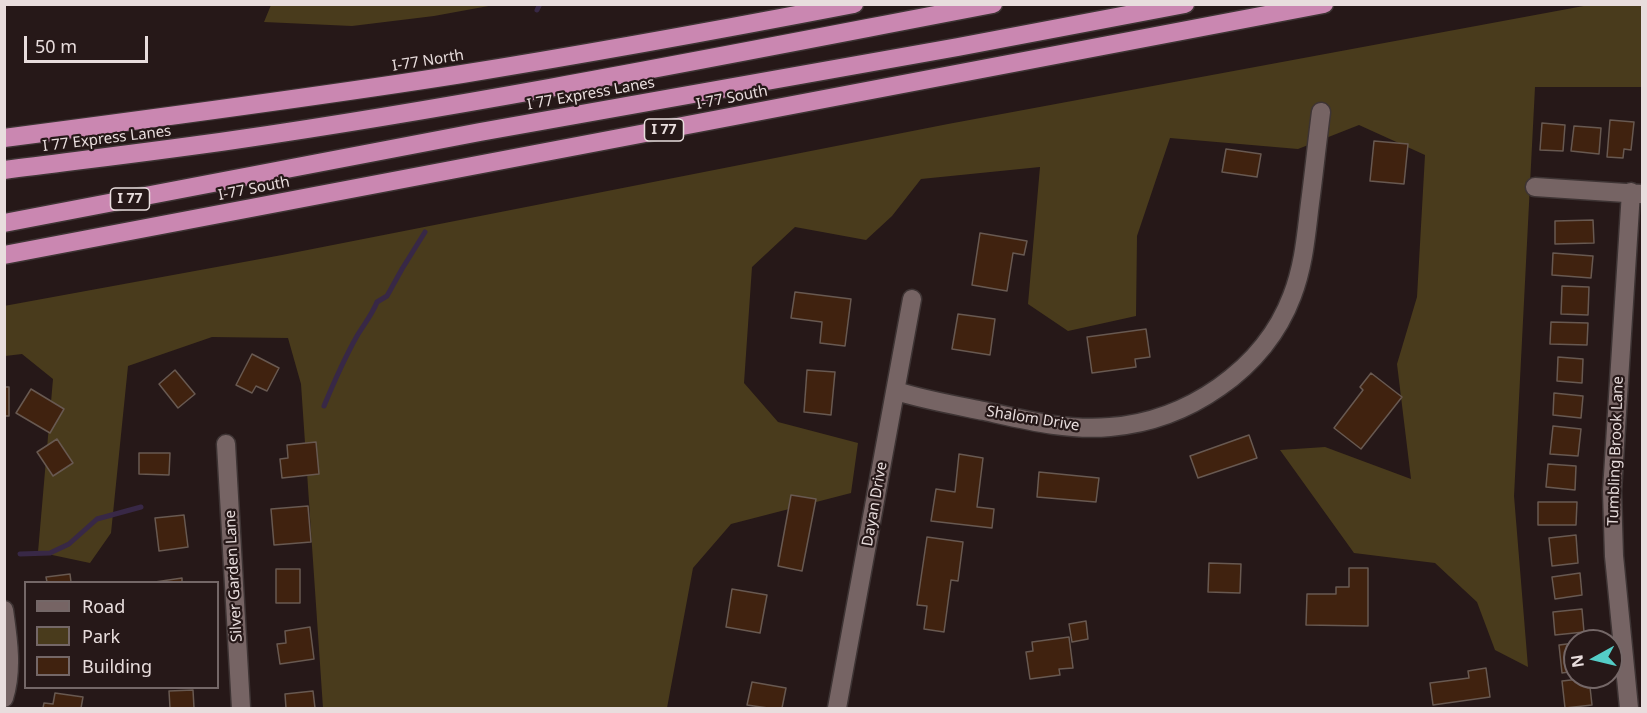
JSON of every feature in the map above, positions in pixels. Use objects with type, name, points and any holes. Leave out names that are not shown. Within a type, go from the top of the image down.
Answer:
[{"type":"highway","name":"I-77 North","points":[[4,138],[462,74],[609,50],[854,4]]},
{"type":"highway","name":"I 77 Express Lanes","points":[[4,170],[233,140],[349,122],[614,76],[993,4]]},
{"type":"highway","name":"I 77 Express Lanes","points":[[4,223],[480,132],[1185,4]]},
{"type":"highway","name":"I-77 South","points":[[4,255],[1324,4]]},
{"type":"street","name":"Shalom Drive","points":[[896,391],[1016,418],[1075,427],[1109,427],[1164,416],[1191,405],[1220,387],[1243,368],[1263,346],[1280,321],[1291,297],[1304,259],[1321,112]]},
{"type":"street","points":[[1535,187],[1637,193]]},
{"type":"street","name":"Tumbling Brook Lane","points":[[1629,708],[1614,556],[1612,491],[1637,193]]},
{"type":"street","name":"Dayan Drive","points":[[837,708],[912,299]]},
{"type":"street","name":"Silver Garden Lane","points":[[226,444],[241,708]]},
{"type":"street","points":[[4,610],[9,663],[8,687],[4,698]]},
{"type":"green space","points":[[271,5],[494,5],[434,16],[352,26],[264,22]]},
{"type":"green space","points":[[1589,5],[1642,5],[1642,87],[1535,87],[1514,496],[1528,667],[1495,650],[1477,602],[1435,563],[1354,553],[1280,450],[1325,447],[1411,479],[1397,364],[1417,297],[1425,155],[1359,125],[1298,149],[1170,138],[1137,236],[1136,316],[1068,331],[1028,304],[1040,167],[921,179],[892,216],[866,240],[795,227],[752,267],[744,383],[778,422],[858,443],[851,493],[731,524],[693,568],[667,708],[323,708],[301,384],[288,338],[212,337],[128,366],[111,533],[90,563],[38,552],[53,379],[22,354],[5,356],[4,306],[282,255],[948,124]]},
{"type":"building","points":[[1610,120],[1634,122],[1631,150],[1624,149],[1623,158],[1607,157]]},
{"type":"building","points":[[1542,123],[1565,125],[1563,151],[1540,150]]},
{"type":"building","points":[[1574,126],[1601,128],[1599,154],[1571,151]]},
{"type":"building","points":[[1374,141],[1408,144],[1404,184],[1370,181]]},
{"type":"building","points":[[1226,149],[1261,154],[1257,177],[1222,172]]},
{"type":"building","points":[[1593,220],[1594,243],[1555,244],[1555,221]]},
{"type":"building","points":[[980,233],[1027,241],[1024,255],[1013,253],[1007,291],[972,285]]},
{"type":"building","points":[[1553,253],[1593,256],[1591,278],[1552,275]]},
{"type":"building","points":[[1562,286],[1589,287],[1588,315],[1561,314]]},
{"type":"building","points":[[795,292],[851,299],[845,346],[820,343],[822,322],[791,318]]},
{"type":"building","points":[[958,314],[995,319],[990,355],[952,349]]},
{"type":"building","points":[[1551,322],[1588,323],[1587,345],[1550,344]]},
{"type":"building","points":[[1146,329],[1150,357],[1135,359],[1136,367],[1092,373],[1087,337]]},
{"type":"building","points":[[252,354],[279,368],[267,391],[256,386],[252,393],[236,385]]},
{"type":"building","points":[[1558,357],[1583,359],[1582,383],[1557,381]]},
{"type":"building","points":[[175,370],[195,394],[178,408],[159,384]]},
{"type":"building","points":[[807,370],[835,372],[831,415],[804,412]]},
{"type":"building","points":[[1371,373],[1402,397],[1361,449],[1334,428],[1363,390],[1360,387]]},
{"type":"building","points":[[4,387],[9,387],[9,416],[4,416]]},
{"type":"building","points":[[31,389],[64,409],[50,433],[16,413]]},
{"type":"building","points":[[1554,393],[1583,396],[1581,418],[1553,415]]},
{"type":"building","points":[[1553,426],[1581,429],[1578,456],[1550,454]]},
{"type":"building","points":[[1249,435],[1257,458],[1198,478],[1190,456]]},
{"type":"building","points":[[57,439],[73,463],[53,476],[37,452]]},
{"type":"building","points":[[316,442],[319,474],[282,478],[280,459],[288,458],[287,445]]},
{"type":"building","points":[[139,453],[170,453],[169,475],[139,474]]},
{"type":"building","points":[[959,454],[983,458],[977,507],[994,509],[992,528],[931,521],[936,489],[955,492]]},
{"type":"building","points":[[1548,464],[1576,466],[1575,490],[1546,487]]},
{"type":"building","points":[[1039,472],[1099,478],[1096,502],[1037,497]]},
{"type":"building","points":[[791,495],[816,499],[802,571],[778,566]]},
{"type":"building","points":[[1538,502],[1577,502],[1576,525],[1538,525]]},
{"type":"building","points":[[308,506],[311,542],[274,545],[271,509]]},
{"type":"building","points":[[184,515],[188,547],[159,551],[155,518]]},
{"type":"building","points":[[1576,535],[1578,563],[1552,566],[1549,538]]},
{"type":"building","points":[[927,537],[963,542],[958,581],[951,580],[944,632],[924,629],[927,606],[917,605]]},
{"type":"building","points":[[1209,563],[1241,564],[1240,593],[1208,592]]},
{"type":"building","points":[[1349,568],[1368,568],[1368,626],[1306,625],[1307,594],[1336,594],[1336,587],[1349,587]]},
{"type":"building","points":[[276,569],[300,569],[300,603],[276,603]]},
{"type":"building","points":[[1580,573],[1582,595],[1555,599],[1552,577]]},
{"type":"building","points":[[70,574],[71,581],[47,581],[46,577]]},
{"type":"building","points":[[182,578],[182,581],[162,581]]},
{"type":"building","points":[[732,589],[767,595],[760,633],[726,627]]},
{"type":"building","points":[[1582,609],[1584,629],[1563,629],[1563,634],[1555,635],[1553,612]]},
{"type":"building","points":[[1086,621],[1088,639],[1072,642],[1069,624]]},
{"type":"building","points":[[310,627],[314,659],[280,664],[277,644],[286,643],[285,631]]},
{"type":"building","points":[[1069,637],[1073,668],[1059,669],[1060,675],[1030,679],[1026,652],[1033,651],[1032,642]]},
{"type":"building","points":[[1563,644],[1562,673],[1559,645]]},
{"type":"building","points":[[1486,668],[1490,697],[1433,705],[1430,683],[1469,678],[1468,671]]},
{"type":"building","points":[[1562,681],[1563,689],[1590,689],[1592,705],[1565,708]]},
{"type":"building","points":[[752,682],[786,688],[782,708],[747,705]]},
{"type":"building","points":[[193,690],[194,708],[170,708],[169,691]]},
{"type":"building","points":[[313,691],[315,708],[286,708],[285,694]]},
{"type":"building","points":[[55,693],[83,697],[81,708],[43,708],[44,703],[53,704]]},
{"type":"waterway","points":[[537,10],[540,4]]},
{"type":"waterway","points":[[324,406],[357,336],[377,302],[387,296],[425,232]]},
{"type":"waterway","points":[[20,554],[50,553],[69,544],[97,519],[141,507]]}]
